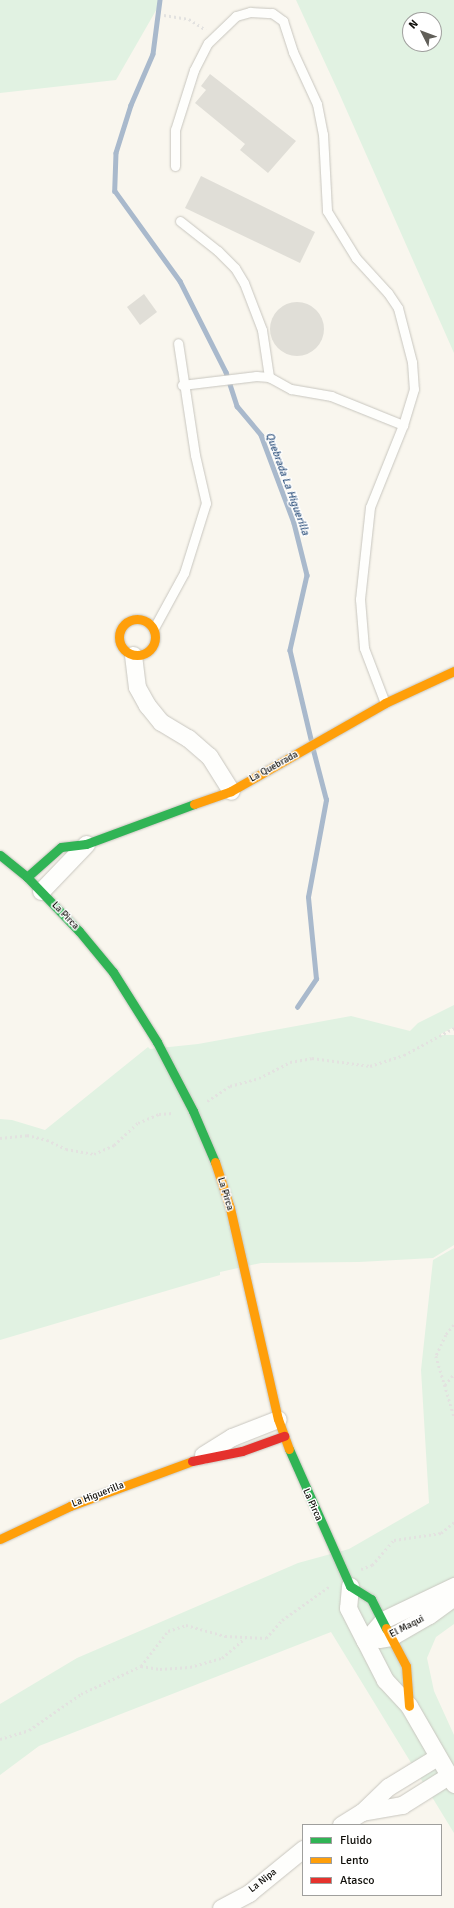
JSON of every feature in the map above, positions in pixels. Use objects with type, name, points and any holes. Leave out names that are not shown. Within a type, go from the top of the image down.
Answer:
[{"type":"street","points":[[138,618],[144,620],[154,628],[155,642],[152,648],[142,655],[133,655],[124,649],[119,640],[123,624],[138,618]]},
{"type":"street","points":[[133,655],[137,687],[147,705],[161,722],[188,738],[209,756],[231,791]]},
{"type":"street","name":"La Quebrada","points":[[27,877],[61,847],[86,844],[231,791],[385,704],[454,671]]},
{"type":"street","name":"La Quebrada","points":[[41,891],[86,844]]},
{"type":"street","name":"La Pirca","points":[[0,855],[27,877],[41,891],[79,931],[113,972],[157,1042],[193,1111],[214,1159],[230,1208],[278,1419],[309,1500],[347,1580]]},
{"type":"street","name":"La Higuerilla","points":[[199,1458],[232,1437],[278,1419]]},
{"type":"street","name":"La Higuerilla","points":[[0,1539],[70,1506],[199,1458],[242,1451],[284,1436]]},
{"type":"street","points":[[347,1580],[371,1599],[406,1666],[409,1706]]},
{"type":"street","points":[[347,1580],[348,1608],[385,1680],[409,1706],[451,1780],[402,1805],[362,1812]]},
{"type":"street","name":"El Maqui","points":[[365,1641],[383,1620],[454,1586]]},
{"type":"street","name":"El Maqui","points":[[365,1641],[391,1637],[429,1615],[454,1597]]},
{"type":"street","points":[[343,1824],[362,1812],[388,1787],[437,1757]]},
{"type":"street","name":"La Nipa","points":[[221,1908],[249,1893],[302,1850]]},
{"type":"lane","points":[[174,166],[175,130],[194,70],[208,43],[236,16],[250,12],[272,13],[284,21],[293,52],[317,104],[323,134],[327,211],[356,258],[388,293],[398,308],[412,362],[414,389],[403,425],[370,507],[360,599],[364,648],[385,704]]},
{"type":"lane","points":[[180,221],[218,251],[235,268],[244,283],[262,330],[269,377]]},
{"type":"lane","points":[[154,628],[184,572],[206,503],[182,385],[178,343]]},
{"type":"lane","points":[[182,385],[256,376],[269,377],[291,389],[331,396],[403,425]]},
{"type":"path","points":[[164,15],[189,19],[214,36]]},
{"type":"path","points":[[0,1138],[27,1135],[83,1154],[94,1154],[114,1146],[138,1123],[159,1114],[193,1111],[230,1086],[259,1078],[290,1062],[312,1058],[370,1066],[404,1055],[454,1028]]},
{"type":"path","points":[[454,1325],[446,1335],[436,1356],[454,1416]]},
{"type":"path","points":[[445,1385],[454,1374]]},
{"type":"path","points":[[0,1738],[30,1730],[81,1694],[141,1666],[168,1631],[186,1625],[214,1634],[245,1638],[266,1638],[282,1620],[372,1565],[394,1540],[440,1533],[454,1522]]},
{"type":"path","points":[[141,1666],[160,1669],[190,1667],[222,1658],[245,1638]]},
{"type":"green space","points":[[0,0],[162,0],[116,80],[0,93]]},
{"type":"green space","points":[[296,0],[454,0],[454,353],[339,93]]},
{"type":"green space","points":[[454,1005],[454,1027],[439,1035],[454,1035],[454,1245],[433,1258],[359,1262],[261,1263],[220,1272],[220,1275],[0,1340],[0,1119],[12,1120],[45,1130],[148,1047],[150,1049],[198,1044],[351,1016],[410,1031],[418,1023]]},
{"type":"green space","points":[[454,1248],[454,1624],[436,1637],[427,1658],[434,1691],[454,1735],[454,1833],[331,1632],[39,1746],[0,1775],[0,1704],[77,1658],[298,1563],[349,1549],[429,1503],[421,1370],[433,1260]]},
{"type":"building","points":[[210,74],[296,141],[268,173],[240,150],[245,144],[195,103],[206,90],[201,86]]},
{"type":"building","points":[[201,176],[315,232],[300,263],[185,208]]},
{"type":"building","points":[[144,294],[157,312],[140,325],[127,307]]},
{"type":"building","points":[[297,302],[307,304],[316,310],[322,319],[324,329],[322,339],[316,348],[307,354],[297,356],[287,354],[278,348],[272,339],[270,329],[272,319],[278,310],[287,304]]},
{"type":"waterway","name":"Quebrada La Higuerilla","points":[[160,0],[153,54],[131,105],[116,153],[115,191],[180,281],[226,372],[237,406],[261,435],[294,523],[307,575],[290,650],[311,739]]},
{"type":"waterway","name":"Quebrada La Higuerilla","points":[[297,1007],[316,979],[308,897],[326,800],[313,750]]},
{"type":"traffic: fast","points":[[27,877],[61,847],[86,844],[194,804]]},
{"type":"traffic: fast","points":[[0,855],[27,877],[79,931],[113,972],[157,1042],[193,1111],[215,1162]]},
{"type":"traffic: fast","points":[[289,1449],[350,1586],[371,1599],[386,1628]]},
{"type":"traffic: slow","points":[[141,619],[150,624],[154,630],[155,637],[154,644],[150,650],[141,655],[133,655],[124,650],[120,644],[119,633],[124,624],[130,620],[141,619]]},
{"type":"traffic: slow","points":[[194,804],[231,791],[385,703],[454,671]]},
{"type":"traffic: slow","points":[[215,1162],[230,1208],[278,1419],[289,1449]]},
{"type":"traffic: slow","points":[[0,1539],[70,1506],[192,1461]]},
{"type":"traffic: slow","points":[[386,1628],[406,1666],[409,1706]]},
{"type":"traffic: jam","points":[[192,1461],[242,1451],[284,1436]]}]
